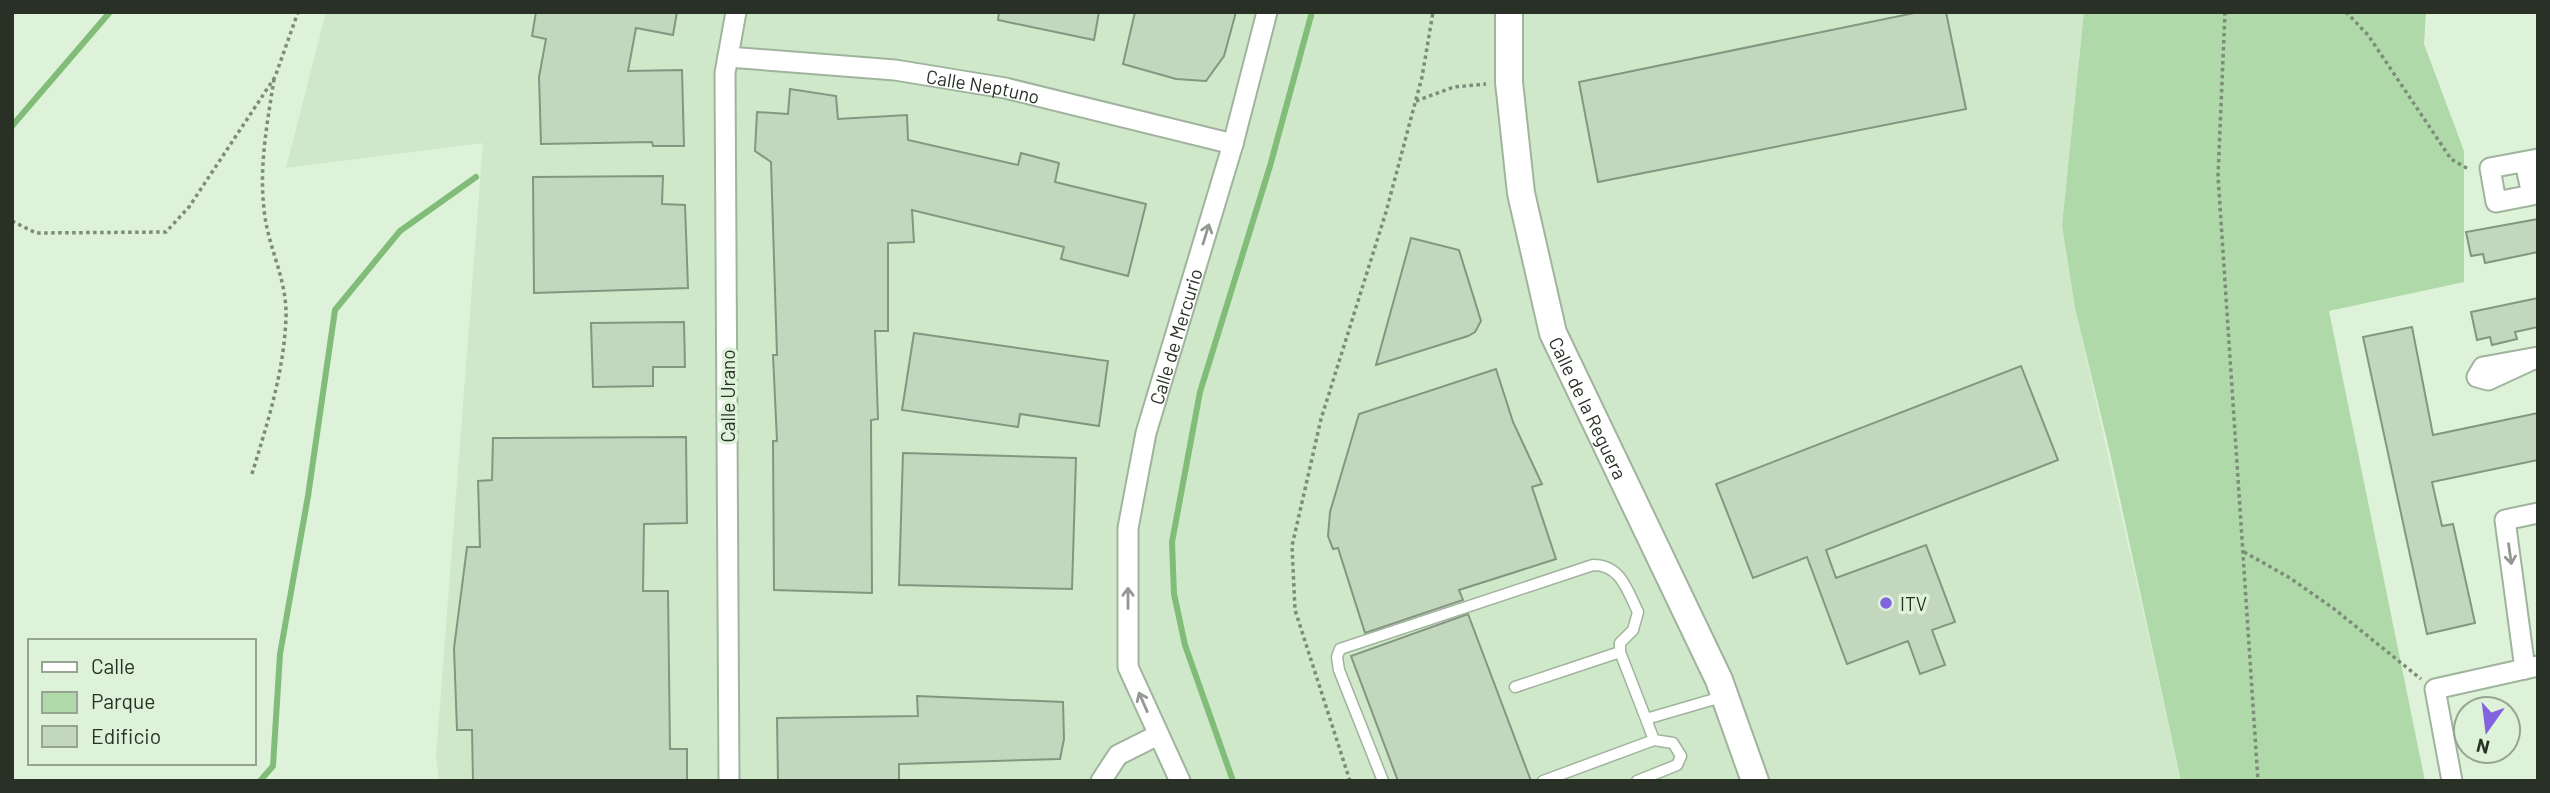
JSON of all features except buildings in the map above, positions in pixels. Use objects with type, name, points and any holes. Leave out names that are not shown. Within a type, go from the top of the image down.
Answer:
[{"type":"street","name":"Calle Urano","points":[[730,781],[725,87],[736,12]]},
{"type":"street","name":"Calle de Mercurio","points":[[1158,735],[1128,667],[1128,528],[1146,433],[1233,144],[1267,12]]},
{"type":"street","name":"Calle de la Reguera","points":[[1509,12],[1509,82],[1521,193],[1553,333],[1725,696],[1755,781]]},
{"type":"street","name":"Calle Neptuno","points":[[728,57],[895,70],[1005,88],[1233,144]]},
{"type":"street","points":[[2531,160],[2532,195],[2496,202],[2490,169],[2531,160]]},
{"type":"street","points":[[2452,781],[2435,689],[2531,667],[2505,520],[2538,513]]},
{"type":"street","points":[[1101,781],[1118,755],[1158,735],[1180,781]]},
{"type":"lane","points":[[1382,781],[1339,670],[1337,657],[1340,649],[1593,565],[1606,565],[1619,573],[1638,612],[1633,630],[1620,643],[1620,652],[1654,740]]},
{"type":"lane","points":[[1515,687],[1620,652]]},
{"type":"lane","points":[[1646,719],[1725,696]]},
{"type":"lane","points":[[1543,781],[1654,740],[1674,743],[1681,756],[1677,765],[1637,781]]},
{"type":"path","points":[[252,474],[281,380],[286,314],[281,268],[265,219],[262,155],[275,77],[298,12]]},
{"type":"path","points":[[1350,781],[1324,708],[1295,610],[1292,547],[1321,419],[1386,212],[1415,101],[1433,12]]},
{"type":"path","points":[[2225,12],[2218,176],[2258,781]]},
{"type":"path","points":[[2346,12],[2368,35],[2451,159],[2468,170],[2490,169]]},
{"type":"path","points":[[12,221],[36,233],[166,232],[189,207],[275,77]]},
{"type":"path","points":[[1415,101],[1454,87],[1509,82]]},
{"type":"path","points":[[2244,552],[2290,578],[2333,608],[2435,689]]},
{"type":"shaded area","points":[[326,12],[2084,12],[2062,225],[2075,308],[2181,781],[439,781],[436,757],[483,143],[286,168]]},
{"type":"green space","points":[[2084,12],[2426,12],[2424,44],[2464,151],[2464,282],[2329,311],[2425,781],[2181,781],[2110,453],[2075,308],[2062,225]]},
{"type":"waterway","points":[[12,126],[110,12]]},
{"type":"waterway","points":[[1233,781],[1185,645],[1174,594],[1172,542],[1200,392],[1270,166],[1312,12]]},
{"type":"waterway","points":[[260,781],[273,766],[280,654],[308,496],[335,310],[400,231],[476,177]]},
{"type":"place","name":"ITV","points":[[1886,603]]}]
